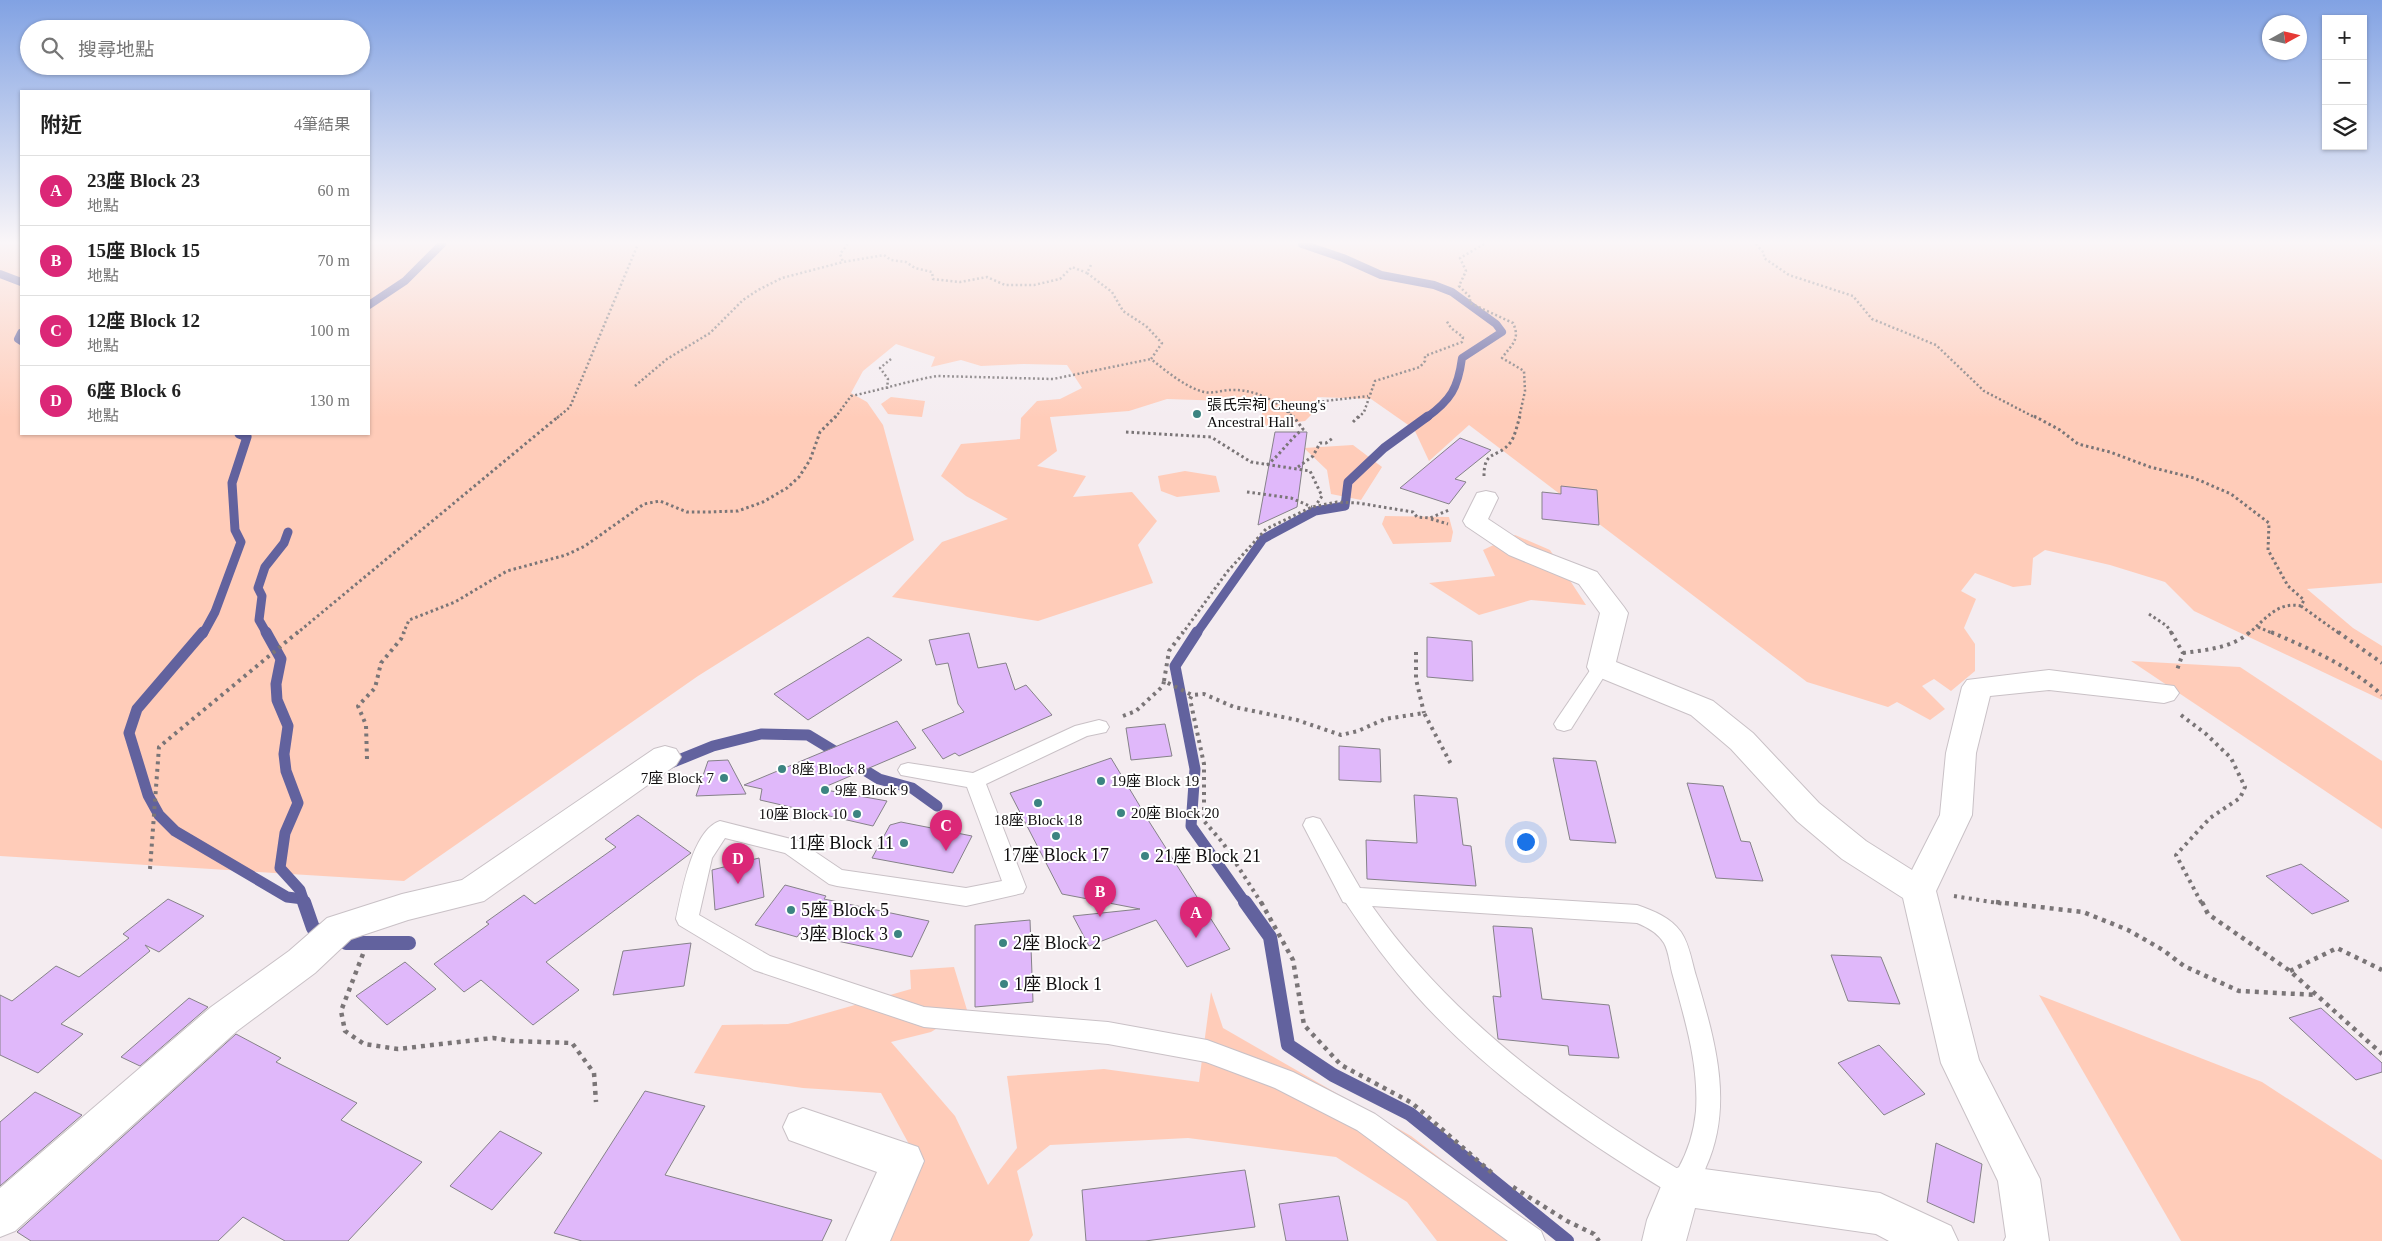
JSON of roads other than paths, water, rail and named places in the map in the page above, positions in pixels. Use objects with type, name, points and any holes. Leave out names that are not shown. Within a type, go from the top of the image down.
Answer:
[{"type":"street","points":[[1484,489],[1475,521],[1518,550],[1588,578],[1614,613],[1601,667],[1702,708],[1742,741],[1808,812],[1854,850],[1919,891]]},
{"type":"street","points":[[2026,1241],[2028,1240],[2019,1179],[1960,1063],[1919,891],[1956,815],[1961,753],[1977,687],[2049,680],[2164,693]]},
{"type":"street","points":[[0,1216],[224,1019],[302,962],[352,940],[380,917],[402,908],[472,891],[665,758]]},
{"type":"street","points":[[803,1127],[903,1162],[868,1241]]},
{"type":"street","points":[[1672,1216],[1880,1214],[1936,1241]]},
{"type":"lane","points":[[1564,724],[1601,667]]},
{"type":"lane","points":[[908,770],[975,781],[1082,731],[1099,728]]},
{"type":"lane","points":[[975,781],[1015,887],[966,897],[837,878],[791,847],[720,829],[702,856],[687,919],[762,963],[924,1017],[1108,1033],[1207,1051],[1250,1067],[1284,1080],[1366,1122],[1532,1241]]},
{"type":"lane","points":[[1313,825],[1329,860],[1351,896],[1380,938],[1416,980],[1457,1023],[1505,1066],[1558,1107],[1603,1138],[1672,1216],[1696,1162],[1705,1135],[1709,1107],[1708,1078],[1675,941],[1664,927],[1637,914],[1351,896]]},
{"type":"waterway","points":[[370,304],[374,302]]},
{"type":"waterway","points":[[1426,418],[1442,405],[1452,392],[1458,378],[1462,358],[1502,332],[1496,324],[1466,302]]},
{"type":"waterway","points":[[20,335],[18,339],[20,340]]},
{"type":"waterway","points":[[1196,634],[1263,539],[1315,511],[1345,506],[1348,482],[1384,448],[1428,416]]},
{"type":"waterway","points":[[203,634],[215,612],[241,542],[235,530],[232,483],[247,437],[242,435]]},
{"type":"waterway","points":[[267,634],[259,620],[262,596],[258,588],[265,567],[284,543],[288,532]]},
{"type":"waterway","points":[[203,632],[137,709],[129,733],[148,795],[159,815],[175,831],[287,897],[303,899]]},
{"type":"waterway","points":[[266,632],[281,659],[276,684],[277,700],[288,726],[284,754],[286,771],[298,803],[285,833],[280,868],[300,890],[303,899]]},
{"type":"waterway","points":[[1197,632],[1175,666],[1195,769],[1191,826],[1246,904]]},
{"type":"waterway","points":[[666,765],[713,746],[761,734],[808,735],[841,755]]},
{"type":"waterway","points":[[853,763],[879,779],[912,788],[937,806]]},
{"type":"waterway","points":[[303,899],[305,904]]},
{"type":"waterway","points":[[304,902],[313,928],[346,943],[409,943]]},
{"type":"waterway","points":[[1245,902],[1270,937],[1288,1045],[1333,1075],[1410,1114],[1567,1241]]},
{"type":"place","name":"張氏宗祠 Cheung's Ancestral Hall","points":[[1197,414]]},
{"type":"place","name":"8座 Block 8","points":[[782,769]]},
{"type":"place","name":"7座 Block 7","points":[[724,778]]},
{"type":"place","name":"19座 Block 19","points":[[1101,781]]},
{"type":"place","name":"9座 Block 9","points":[[825,790]]},
{"type":"place","name":"18座 Block 18","points":[[1038,803]]},
{"type":"place","name":"20座 Block 20","points":[[1121,813]]},
{"type":"place","name":"10座 Block 10","points":[[857,814]]},
{"type":"place","name":"17座 Block 17","points":[[1056,836]]},
{"type":"place","name":"11座 Block 11","points":[[904,843]]},
{"type":"place","name":"12座 Block 12","points":[[946,851]]},
{"type":"place","name":"21座 Block 21","points":[[1145,856]]},
{"type":"place","name":"6座 Block 6","points":[[738,884]]},
{"type":"place","name":"5座 Block 5","points":[[791,910]]},
{"type":"place","name":"15座 Block 15","points":[[1100,917]]},
{"type":"place","name":"3座 Block 3","points":[[898,934]]},
{"type":"place","name":"23座 Block 23","points":[[1196,938]]},
{"type":"place","name":"2座 Block 2","points":[[1003,943]]},
{"type":"place","name":"1座 Block 1","points":[[1004,984]]}]
